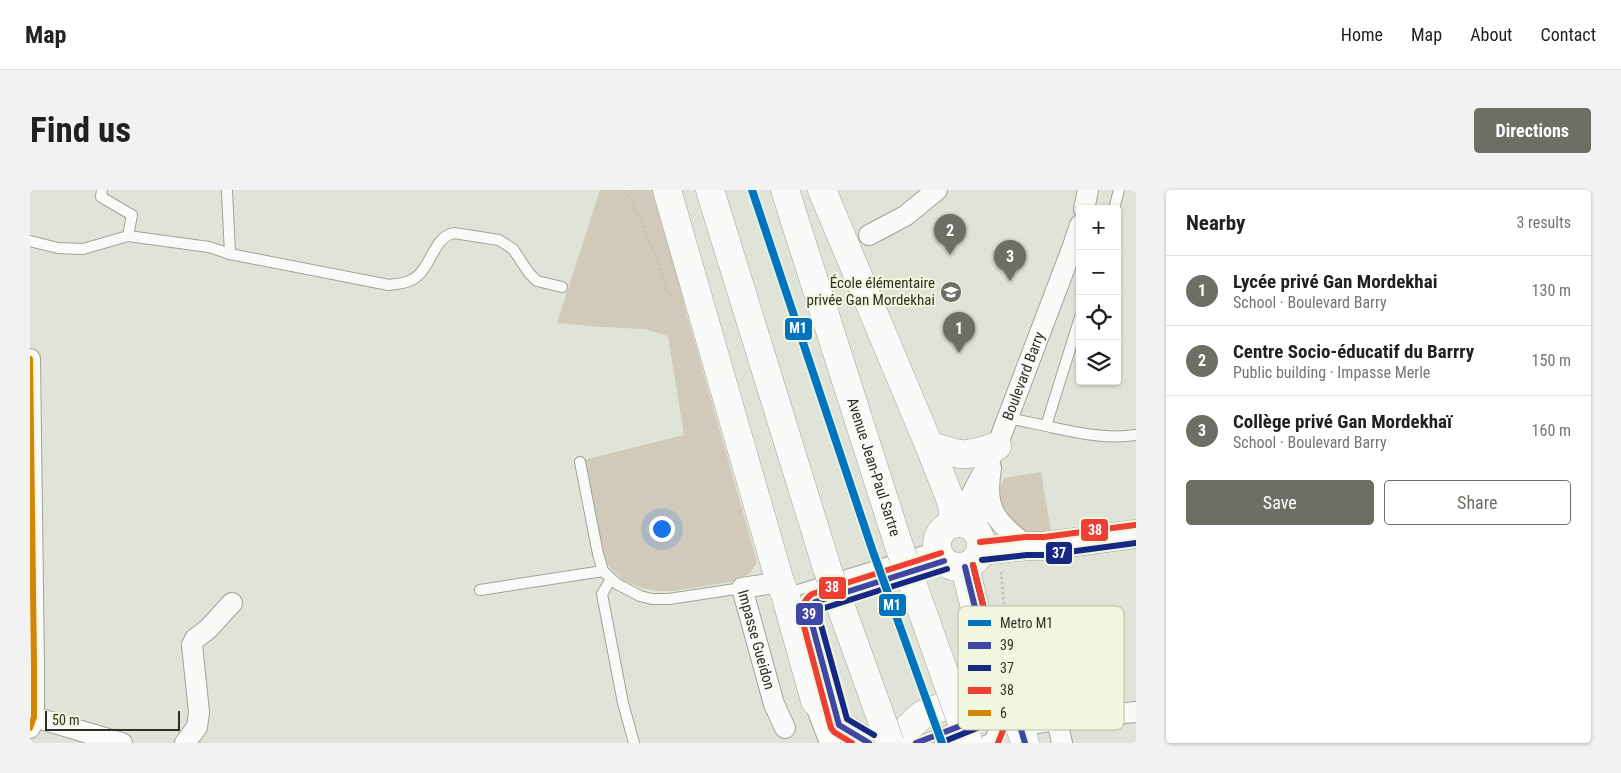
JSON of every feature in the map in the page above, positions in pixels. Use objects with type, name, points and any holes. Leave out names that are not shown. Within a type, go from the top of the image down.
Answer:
[{"type":"main road","points":[[667,190],[815,701],[838,737],[894,743]]},
{"type":"main road","points":[[710,190],[827,568],[894,743]]},
{"type":"main road","name":"Avenue Jean-Paul Sartre","points":[[785,190],[898,543],[958,712]]},
{"type":"main road","points":[[822,190],[952,504],[964,544],[977,606]]},
{"type":"main road","points":[[929,445],[956,454],[966,455],[995,451]]},
{"type":"main road","points":[[964,544],[1045,546],[1136,534]]},
{"type":"main road","points":[[894,743],[922,715],[958,701]]},
{"type":"main road","name":"Avenue Jean-Paul Sartre","points":[[964,730],[969,743]]},
{"type":"street","points":[[869,235],[905,216],[937,190]]},
{"type":"street","points":[[1085,205],[1088,190]]},
{"type":"street","name":"Boulevard Barry","points":[[964,544],[964,509],[995,451],[1076,237]]},
{"type":"street","points":[[30,359],[32,434],[32,722],[122,743]]},
{"type":"street","points":[[838,737],[809,613],[815,602],[964,544],[988,490],[995,451]]},
{"type":"street","points":[[988,490],[995,516],[1003,527],[1027,546]]},
{"type":"street","name":"Impasse Gueidon","points":[[782,588],[742,588],[774,704],[785,728]]},
{"type":"street","points":[[185,743],[197,728],[199,712],[192,645],[195,639],[208,629],[232,604]]},
{"type":"street","points":[[1059,730],[1062,743]]},
{"type":"lane","points":[[102,190],[101,197],[132,215],[128,236]]},
{"type":"lane","points":[[1115,205],[1120,190]]},
{"type":"lane","points":[[226,191],[230,254]]},
{"type":"lane","points":[[30,241],[58,248],[82,249],[128,236],[209,247],[230,254],[389,285],[409,282],[424,271],[440,240],[446,234],[454,233],[499,240],[513,249],[529,273],[537,281],[562,287]]},
{"type":"lane","points":[[1046,426],[1076,330]]},
{"type":"lane","points":[[1008,418],[1065,430],[1122,438],[1136,435]]},
{"type":"lane","points":[[580,462],[598,554],[603,571],[611,579],[633,593],[652,599],[669,599],[742,588]]},
{"type":"lane","points":[[782,588],[964,544]]},
{"type":"lane","points":[[480,590],[603,571]]},
{"type":"lane","points":[[611,579],[602,594],[623,703],[634,743]]},
{"type":"lane","points":[[894,743],[958,725]]},
{"type":"lane","points":[[980,743],[1011,730]]},
{"type":"path","points":[[626,190],[657,260],[666,290],[680,305]]},
{"type":"path","points":[[964,544],[1000,606]]},
{"type":"shaded area","points":[[600,190],[655,190],[662,208],[685,308],[757,562],[750,573],[736,581],[673,591],[657,591],[642,588],[624,581],[608,565],[601,551],[584,460],[684,435],[668,336],[645,329],[557,323]]},
{"type":"shaded area","points":[[1041,472],[1051,532],[1026,533],[1011,522],[1003,506],[999,490],[1004,478]]},
{"type":"metro line","name":"M1","points":[[752,190],[872,549],[942,743]]},
{"type":"transit line","name":"6","points":[[30,359],[34,666],[34,717],[30,728]]},
{"type":"transit line","name":"38","points":[[980,542],[1044,537],[1135,525]]},
{"type":"transit line","name":"37","points":[[982,560],[1046,555],[1136,543]]},
{"type":"transit line","name":"38","points":[[852,743],[834,732],[831,728],[801,615],[802,606],[812,594],[941,553]]},
{"type":"transit line","name":"39","points":[[869,743],[839,725],[809,613],[815,602],[944,561]]},
{"type":"transit line","name":"37","points":[[973,565],[983,606]]},
{"type":"transit line","name":"38","points":[[973,565],[983,606]]},
{"type":"transit line","name":"39","points":[[965,567],[975,606]]},
{"type":"transit line","name":"37","points":[[874,735],[847,719],[818,614],[821,609],[947,569]]},
{"type":"transit line","name":"39","points":[[916,743],[958,727]]},
{"type":"transit line","name":"37","points":[[940,743],[972,730]]},
{"type":"transit line","name":"38","points":[[998,743],[1003,730]]},
{"type":"transit line","name":"39","points":[[1021,730],[1025,743]]},
{"type":"place","name":"Centre Socio-éducatif du Barrry","points":[[950,255]]},
{"type":"place","name":"Collège privé Gan Mordekhaï","points":[[1010,281]]},
{"type":"place","name":"École élémentaire privée Gan Mordekhai","points":[[951,292]]},
{"type":"place","name":"Lycée privé Gan Mordekhai","points":[[959,353]]}]
